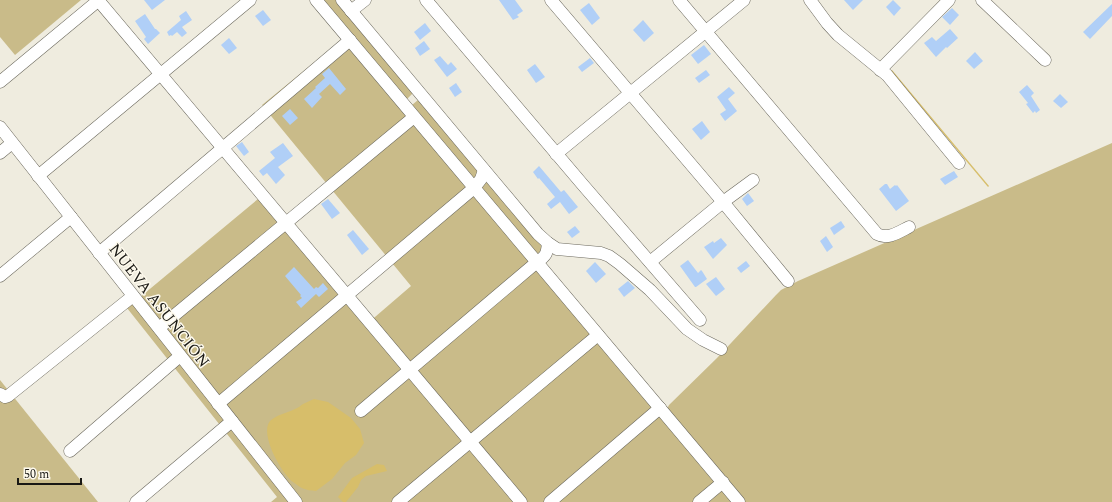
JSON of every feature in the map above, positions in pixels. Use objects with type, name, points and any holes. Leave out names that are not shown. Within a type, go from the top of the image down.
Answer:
[{"type":"street","points":[[0,82],[98,0],[521,502]]},
{"type":"street","points":[[38,176],[250,0]]},
{"type":"street","points":[[316,0],[739,502]]},
{"type":"street","points":[[342,0],[538,234],[557,249],[601,253],[609,256],[650,290],[687,329],[703,340],[721,349]]},
{"type":"street","points":[[351,11],[365,0]]},
{"type":"street","points":[[426,0],[556,154],[700,320]]},
{"type":"street","points":[[551,0],[723,202],[788,281]]},
{"type":"street","points":[[679,0],[877,234],[880,236],[896,234],[909,227]]},
{"type":"street","points":[[556,154],[744,0]]},
{"type":"street","points":[[810,0],[838,35],[887,75],[959,163]]},
{"type":"street","points":[[880,70],[949,0]]},
{"type":"street","points":[[982,0],[1045,60]]},
{"type":"street","points":[[99,253],[350,40]]},
{"type":"street","points":[[158,328],[414,117]]},
{"type":"street","name":"NUEVA ASUNCIÓN","points":[[0,127],[232,421],[291,500]]},
{"type":"street","points":[[0,153],[12,143]]},
{"type":"street","points":[[218,404],[474,188],[481,179],[484,170]]},
{"type":"street","points":[[650,262],[723,202],[753,180]]},
{"type":"street","points":[[0,276],[71,217]]},
{"type":"street","points":[[361,411],[536,262],[543,258],[547,253],[548,243]]},
{"type":"street","points":[[0,394],[5,397],[8,396],[133,296]]},
{"type":"street","points":[[398,502],[598,335]]},
{"type":"street","points":[[70,451],[180,356]]},
{"type":"street","points":[[550,502],[660,408]]},
{"type":"street","points":[[136,502],[232,421]]},
{"type":"street","points":[[699,502],[722,482]]},
{"type":"shaded area","points":[[0,0],[81,0],[15,55],[0,37]]},
{"type":"shaded area","points":[[321,0],[338,0],[413,93],[407,99],[412,105],[418,100],[546,247],[536,255],[740,502],[271,502],[277,497],[127,308],[264,194],[368,323],[411,286],[262,105],[349,34]]},
{"type":"shaded area","points":[[892,70],[989,186],[988,187],[891,71]]},
{"type":"shaded area","points":[[1112,143],[1112,502],[741,502],[667,409],[669,405],[717,358],[781,290],[798,281]]},
{"type":"shaded area","points":[[0,380],[98,502],[0,502]]},
{"type":"shaded area","points":[[314,399],[328,402],[351,418],[360,429],[364,443],[356,455],[345,463],[332,479],[316,491],[301,488],[288,478],[273,453],[267,435],[267,427],[272,419],[296,409]]},
{"type":"shaded area","points":[[377,464],[384,465],[387,471],[366,476],[361,480],[358,487],[346,502],[343,502],[338,497],[352,478]]},
{"type":"building","points":[[144,0],[165,0],[152,10]]},
{"type":"building","points":[[499,0],[515,0],[523,11],[517,15],[519,17],[513,20]]},
{"type":"building","points":[[844,0],[863,0],[853,10]]},
{"type":"building","points":[[893,0],[901,8],[894,16],[886,7]]},
{"type":"building","points":[[589,3],[600,18],[592,25],[580,10]]},
{"type":"building","points":[[1112,4],[1112,16],[1090,39],[1083,32]]},
{"type":"building","points":[[952,8],[959,15],[950,25],[942,17]]},
{"type":"building","points":[[263,10],[271,20],[263,26],[255,16]]},
{"type":"building","points":[[186,11],[192,20],[182,27],[187,33],[182,37],[177,32],[172,36],[169,36],[167,32],[181,20],[179,16]]},
{"type":"building","points":[[145,14],[155,29],[160,33],[148,44],[144,39],[146,37],[135,21]]},
{"type":"building","points":[[643,20],[654,33],[644,42],[633,30]]},
{"type":"building","points":[[425,23],[431,31],[420,40],[414,32]]},
{"type":"building","points":[[950,29],[958,38],[936,57],[924,43],[932,37],[936,41]]},
{"type":"building","points":[[229,38],[237,48],[229,54],[221,45]]},
{"type":"building","points":[[424,41],[430,49],[420,56],[415,48]]},
{"type":"building","points":[[704,45],[711,54],[698,64],[691,55]]},
{"type":"building","points":[[975,52],[983,61],[974,69],[966,61]]},
{"type":"building","points":[[440,56],[448,65],[451,62],[457,69],[447,77],[434,60]]},
{"type":"building","points":[[590,58],[594,63],[582,72],[578,67]]},
{"type":"building","points":[[535,64],[545,77],[536,83],[527,70]]},
{"type":"building","points":[[329,68],[346,89],[340,95],[330,84],[319,94],[322,97],[312,108],[304,99],[325,78],[322,74]]},
{"type":"building","points":[[706,70],[710,75],[699,83],[695,78]]},
{"type":"building","points":[[456,83],[462,92],[455,97],[449,88]]},
{"type":"building","points":[[1027,85],[1034,93],[1031,96],[1040,110],[1036,113],[1035,111],[1033,113],[1026,104],[1028,103],[1019,92]]},
{"type":"building","points":[[729,87],[735,93],[728,99],[737,111],[725,121],[720,114],[726,110],[717,97]]},
{"type":"building","points":[[1060,94],[1068,102],[1061,108],[1053,101]]},
{"type":"building","points":[[290,109],[298,118],[290,125],[282,116]]},
{"type":"building","points":[[702,121],[710,132],[701,140],[692,129]]},
{"type":"building","points":[[242,142],[249,152],[244,156],[236,146]]},
{"type":"building","points":[[283,143],[293,156],[278,167],[285,175],[276,184],[267,173],[263,176],[259,171],[275,158],[270,152]]},
{"type":"building","points":[[539,166],[561,192],[564,190],[578,207],[569,214],[560,202],[551,209],[547,204],[555,197],[533,172]]},
{"type":"building","points":[[954,171],[958,177],[945,185],[940,179]]},
{"type":"building","points":[[887,184],[890,189],[897,185],[909,201],[896,211],[879,189]]},
{"type":"building","points":[[748,193],[754,201],[747,206],[742,199]]},
{"type":"building","points":[[328,199],[340,213],[332,219],[321,204]]},
{"type":"building","points":[[841,221],[845,227],[834,235],[830,228]]},
{"type":"building","points":[[575,226],[580,232],[572,238],[567,232]]},
{"type":"building","points":[[353,230],[369,249],[362,255],[347,235]]},
{"type":"building","points":[[826,236],[833,247],[827,252],[820,241]]},
{"type":"building","points":[[721,238],[727,245],[713,259],[704,247]]},
{"type":"building","points":[[688,260],[698,273],[701,270],[702,271],[707,279],[696,287],[680,266]]},
{"type":"building","points":[[746,261],[750,266],[741,273],[737,268]]},
{"type":"building","points":[[595,262],[606,274],[596,283],[586,271]]},
{"type":"building","points":[[294,267],[314,289],[316,287],[318,288],[323,283],[328,289],[319,297],[316,294],[301,308],[296,302],[302,298],[300,296],[301,295],[285,276]]},
{"type":"building","points":[[716,277],[725,289],[716,296],[706,284]]},
{"type":"building","points":[[628,281],[635,288],[624,297],[618,289]]}]
